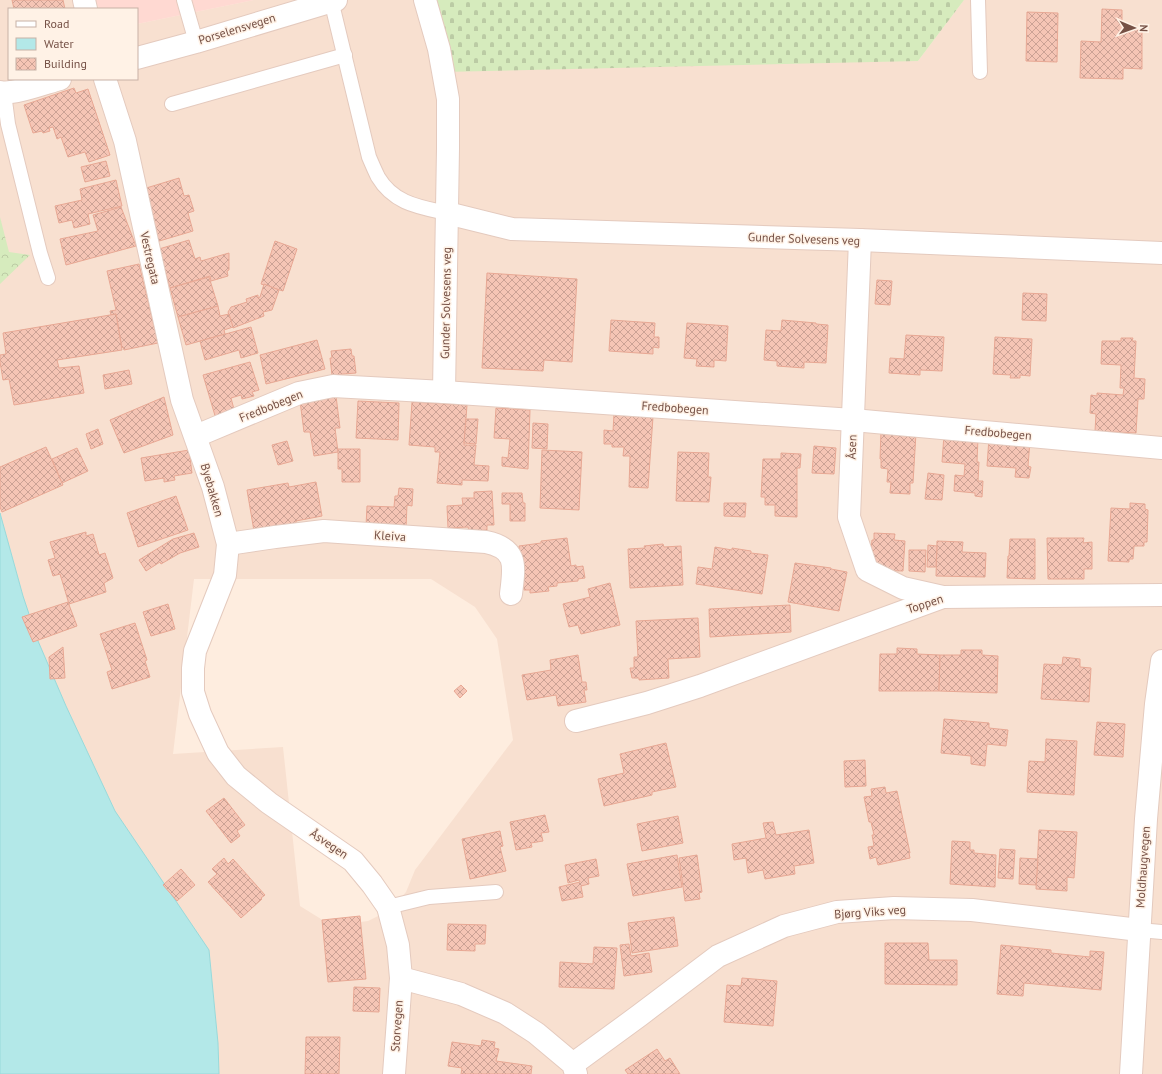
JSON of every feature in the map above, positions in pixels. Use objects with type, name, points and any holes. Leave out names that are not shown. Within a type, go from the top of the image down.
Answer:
[{"type":"street","name":"Porselensvegen","points":[[138,58],[196,42],[333,0]]},
{"type":"street","name":"Gunder Solvesens veg","points":[[425,0],[439,49],[448,99],[444,392]]},
{"type":"street","points":[[2,93],[22,90],[57,80]]},
{"type":"street","name":"Vestregata","points":[[105,80],[125,141],[180,394],[196,436]]},
{"type":"street","name":"Gunder Solvesens veg","points":[[447,213],[512,230],[860,240],[1162,253]]},
{"type":"street","name":"Åsen","points":[[860,240],[849,517],[868,570],[903,588],[943,597]]},
{"type":"street","name":"Fredbobegen","points":[[196,436],[299,393],[333,386],[444,392],[853,420],[1162,448]]},
{"type":"street","name":"Byebakken","points":[[196,436],[213,487],[228,544]]},
{"type":"street","name":"Kleiva","points":[[228,544],[324,531],[486,542],[495,544],[506,550],[513,560],[514,573],[511,594]]},
{"type":"street","name":"Åsvegen","points":[[228,544],[225,575],[195,651],[193,668],[194,692],[200,714],[218,753],[236,776],[269,803],[353,861],[372,884],[388,907],[398,945],[401,978]]},
{"type":"street","name":"Toppen","points":[[576,721],[647,703],[700,686],[943,597],[1162,595]]},
{"type":"street","name":"Moldhaugvegen","points":[[1131,1074],[1146,819],[1155,712],[1162,661]]},
{"type":"street","name":"Bjørg Viks veg","points":[[574,1069],[640,1015],[718,956],[784,926],[837,912],[894,908],[972,910],[1139,930]]},
{"type":"street","points":[[401,978],[461,994],[505,1013],[536,1033],[574,1069]]},
{"type":"street","name":"Storvegen","points":[[394,1074],[401,978]]},
{"type":"lane","points":[[184,0],[196,42]]},
{"type":"lane","points":[[333,0],[369,157],[378,177],[387,189],[413,206],[447,213]]},
{"type":"lane","points":[[978,0],[980,72]]},
{"type":"lane","points":[[172,104],[345,55]]},
{"type":"lane","points":[[2,93],[40,253],[48,278]]},
{"type":"lane","points":[[388,907],[429,897],[496,892]]},
{"type":"lane","name":"Bjørg Viks veg","points":[[1139,930],[1162,932]]},
{"type":"shaded area","points":[[0,0],[94,0],[99,8],[8,8],[8,80],[138,80],[138,24],[254,0],[429,0],[918,61],[964,0],[1162,0],[1162,1074],[219,1074],[218,1043],[209,950],[115,811],[66,706],[38,641],[23,596],[0,513]],"holes":[[[194,579],[431,579],[475,607],[497,639],[513,740],[415,870],[406,892],[390,910],[368,921],[344,924],[321,919],[300,906],[283,747],[173,754]]]},
{"type":"shaded area","points":[[94,0],[254,0],[138,24],[138,8],[99,8]]},
{"type":"green space","points":[[429,0],[964,0],[918,61],[444,72]]},
{"type":"green space","points":[[0,217],[9,252],[30,255],[0,284]]},
{"type":"water","points":[[0,513],[23,596],[38,641],[66,706],[115,811],[209,950],[218,1043],[219,1074],[0,1074]]},
{"type":"building","points":[[12,0],[63,0],[65,8],[14,8]]},
{"type":"building","points":[[1102,9],[1122,10],[1122,23],[1129,24],[1129,28],[1142,29],[1142,69],[1123,68],[1123,79],[1080,78],[1081,41],[1101,42]]},
{"type":"building","points":[[1027,12],[1058,13],[1057,62],[1026,61]]},
{"type":"building","points":[[74,88],[76,93],[88,89],[110,155],[89,162],[85,152],[68,157],[61,137],[57,139],[53,127],[49,128],[50,131],[33,133],[24,105]]},
{"type":"building","points":[[106,161],[110,176],[85,182],[81,167]]},
{"type":"building","points":[[179,178],[184,196],[189,195],[194,211],[188,213],[193,231],[156,242],[143,189]]},
{"type":"building","points":[[116,180],[122,206],[88,214],[90,224],[74,228],[72,220],[59,223],[55,206],[82,200],[80,189]]},
{"type":"building","points":[[121,207],[136,246],[66,265],[60,239],[98,231],[93,215]]},
{"type":"building","points":[[189,240],[195,259],[200,257],[201,261],[229,253],[229,270],[227,271],[228,276],[211,281],[210,276],[170,288],[159,249]]},
{"type":"building","points":[[275,241],[297,249],[283,291],[261,284]]},
{"type":"building","points":[[139,264],[158,343],[124,350],[123,347],[122,348],[116,314],[111,315],[110,311],[116,310],[107,271]]},
{"type":"building","points":[[487,273],[577,279],[572,362],[544,360],[543,371],[482,368]]},
{"type":"building","points":[[209,277],[218,306],[178,317],[170,288]]},
{"type":"building","points":[[877,280],[892,281],[890,305],[875,304]]},
{"type":"building","points":[[264,284],[279,290],[272,310],[263,312],[264,316],[233,328],[228,312],[231,307],[247,302],[246,299],[258,295],[258,298],[260,297]]},
{"type":"building","points":[[1023,293],[1047,294],[1046,321],[1022,320]]},
{"type":"building","points":[[218,306],[220,316],[229,314],[233,327],[224,330],[225,334],[186,345],[178,317]]},
{"type":"building","points":[[116,314],[122,350],[57,360],[59,368],[79,366],[84,393],[14,405],[9,379],[3,380],[0,362],[0,355],[6,354],[3,333]]},
{"type":"building","points":[[611,320],[655,323],[654,337],[659,337],[659,348],[653,347],[653,354],[609,351]]},
{"type":"building","points":[[782,320],[828,325],[826,363],[804,362],[804,368],[777,366],[777,361],[764,360],[766,330],[781,331]]},
{"type":"building","points":[[687,323],[728,326],[726,361],[714,360],[714,367],[696,366],[697,359],[684,358]]},
{"type":"building","points":[[251,327],[258,353],[241,358],[239,350],[205,360],[200,341]]},
{"type":"building","points":[[906,335],[944,337],[942,371],[920,370],[920,375],[889,373],[890,358],[904,359]]},
{"type":"building","points":[[995,337],[1032,339],[1030,376],[1020,375],[1020,378],[1010,378],[1011,375],[993,374]]},
{"type":"building","points":[[1121,338],[1133,338],[1132,341],[1136,341],[1134,378],[1145,379],[1144,399],[1138,399],[1136,433],[1095,431],[1096,414],[1090,413],[1091,395],[1097,396],[1097,393],[1123,395],[1124,388],[1120,388],[1121,365],[1101,364],[1102,341],[1121,341]]},
{"type":"building","points":[[317,340],[325,369],[266,384],[260,355]]},
{"type":"building","points":[[351,349],[352,356],[354,356],[356,373],[332,375],[330,358],[332,358],[331,351]]},
{"type":"building","points":[[250,362],[259,390],[252,392],[254,396],[242,399],[241,395],[231,398],[235,413],[216,419],[203,375]]},
{"type":"building","points":[[129,370],[132,384],[105,389],[103,375]]},
{"type":"building","points":[[336,396],[340,428],[335,428],[338,452],[314,456],[310,432],[304,432],[300,401]]},
{"type":"building","points":[[164,397],[173,435],[124,453],[110,420]]},
{"type":"building","points":[[358,401],[399,403],[398,440],[356,438]]},
{"type":"building","points":[[412,402],[467,405],[464,445],[476,445],[474,465],[489,466],[488,481],[462,480],[462,485],[437,483],[440,452],[435,452],[435,447],[409,445]]},
{"type":"building","points":[[496,408],[530,410],[528,469],[502,466],[502,457],[508,458],[510,439],[494,438]]},
{"type":"building","points":[[614,414],[653,417],[648,488],[629,487],[630,456],[623,456],[624,447],[612,447],[612,444],[604,444],[604,430],[613,431]]},
{"type":"building","points":[[466,419],[478,419],[476,444],[464,443]]},
{"type":"building","points":[[533,423],[548,424],[547,449],[532,448]]},
{"type":"building","points":[[98,429],[103,444],[91,449],[86,434]]},
{"type":"building","points":[[881,431],[916,433],[913,483],[910,483],[910,494],[890,493],[891,482],[887,482],[888,469],[881,468]]},
{"type":"building","points":[[944,435],[978,438],[978,481],[983,481],[982,497],[975,496],[975,493],[954,491],[955,475],[964,476],[965,464],[942,462]]},
{"type":"building","points":[[989,438],[1030,441],[1028,466],[1031,467],[1029,478],[1015,477],[1016,468],[987,466]]},
{"type":"building","points":[[287,441],[293,461],[278,465],[272,445]]},
{"type":"building","points":[[814,446],[836,448],[834,474],[812,473]]},
{"type":"building","points":[[46,447],[63,485],[2,512],[0,507],[0,467]]},
{"type":"building","points":[[77,448],[88,471],[62,483],[52,459]]},
{"type":"building","points":[[338,449],[360,449],[360,482],[342,482],[342,469],[338,469]]},
{"type":"building","points":[[189,450],[192,473],[174,476],[175,480],[164,482],[164,478],[145,481],[141,458]]},
{"type":"building","points":[[542,450],[582,452],[579,510],[540,508]]},
{"type":"building","points":[[678,452],[709,453],[708,477],[711,477],[709,502],[676,501]]},
{"type":"building","points":[[781,453],[801,454],[800,468],[797,468],[797,517],[775,516],[775,505],[765,505],[765,497],[761,497],[763,459],[781,459]]},
{"type":"building","points":[[928,473],[944,475],[942,500],[925,499]]},
{"type":"building","points":[[316,482],[322,516],[296,521],[296,523],[254,531],[247,490],[288,483],[289,487]]},
{"type":"building","points":[[399,488],[413,489],[412,506],[407,505],[406,528],[366,526],[367,506],[394,507],[395,496],[398,496]]},
{"type":"building","points":[[492,491],[494,525],[487,525],[487,530],[469,531],[468,527],[448,528],[447,506],[463,505],[462,498],[474,498],[474,492]]},
{"type":"building","points":[[502,493],[522,493],[523,503],[525,503],[525,521],[510,521],[510,504],[502,504]]},
{"type":"building","points":[[176,496],[188,530],[138,547],[127,513]]},
{"type":"building","points":[[724,503],[746,503],[745,517],[724,516]]},
{"type":"building","points":[[1130,503],[1145,504],[1145,509],[1148,510],[1147,542],[1144,542],[1144,546],[1134,546],[1133,559],[1129,559],[1129,562],[1108,561],[1111,508],[1130,509]]},
{"type":"building","points":[[86,532],[86,536],[93,534],[99,555],[105,553],[113,578],[104,583],[106,592],[69,604],[60,574],[53,576],[48,560],[55,558],[50,542]]},
{"type":"building","points":[[194,533],[199,547],[180,553],[161,564],[160,562],[146,571],[139,560],[173,539]]},
{"type":"building","points":[[874,533],[895,534],[894,540],[905,541],[903,571],[872,570],[873,550],[871,550],[872,540],[874,540]]},
{"type":"building","points":[[567,538],[571,566],[583,566],[585,578],[578,579],[578,581],[557,583],[557,586],[548,587],[549,591],[530,593],[530,590],[524,590],[519,546],[541,543],[541,541]]},
{"type":"building","points":[[1047,538],[1084,538],[1083,543],[1092,542],[1092,569],[1084,569],[1084,579],[1048,579]]},
{"type":"building","points":[[1010,539],[1035,539],[1035,579],[1007,578]]},
{"type":"building","points":[[937,541],[963,542],[962,552],[986,553],[985,577],[936,576]]},
{"type":"building","points":[[663,544],[664,547],[681,546],[683,585],[630,588],[628,549],[645,548],[644,546]]},
{"type":"building","points":[[928,545],[937,546],[936,567],[927,567]]},
{"type":"building","points":[[715,547],[732,550],[732,548],[751,551],[751,553],[768,555],[762,594],[696,584],[698,567],[712,569]]},
{"type":"building","points":[[909,550],[926,550],[925,572],[909,571]]},
{"type":"building","points":[[795,563],[831,568],[847,572],[839,611],[788,602]]},
{"type":"building","points":[[610,583],[620,625],[581,634],[578,625],[569,627],[563,604],[590,597],[588,589]]},
{"type":"building","points":[[68,602],[77,626],[33,642],[22,617]]},
{"type":"building","points":[[168,604],[175,629],[151,636],[143,612]]},
{"type":"building","points":[[790,605],[791,632],[710,637],[709,609]]},
{"type":"building","points":[[698,618],[700,657],[668,659],[669,678],[639,680],[639,678],[632,678],[630,668],[634,668],[634,657],[638,657],[636,621]]},
{"type":"building","points":[[135,623],[147,660],[145,661],[150,677],[112,689],[107,672],[112,670],[100,634]]},
{"type":"building","points":[[63,647],[65,678],[50,679],[49,657]]},
{"type":"building","points":[[897,648],[917,649],[917,654],[940,655],[939,691],[879,691],[880,654],[897,654]]},
{"type":"building","points":[[961,650],[982,650],[982,655],[998,656],[997,693],[939,691],[940,655],[961,655]]},
{"type":"building","points":[[578,655],[582,682],[586,682],[587,690],[584,690],[586,702],[558,706],[556,695],[527,700],[522,675],[551,670],[550,660]]},
{"type":"building","points":[[1063,657],[1080,659],[1080,667],[1091,668],[1089,702],[1041,699],[1044,664],[1062,665]]},
{"type":"building","points":[[461,685],[467,691],[460,698],[454,691]]},
{"type":"building","points":[[944,719],[989,723],[989,728],[1008,730],[1006,746],[987,744],[985,766],[971,764],[971,756],[941,753]]},
{"type":"building","points":[[1097,722],[1125,724],[1123,757],[1094,755]]},
{"type":"building","points":[[1046,739],[1077,741],[1074,795],[1027,792],[1029,761],[1045,762]]},
{"type":"building","points":[[666,743],[676,787],[652,792],[652,795],[604,806],[598,779],[624,773],[620,754]]},
{"type":"building","points":[[865,760],[866,786],[845,787],[844,761]]},
{"type":"building","points":[[885,787],[886,793],[897,791],[910,858],[878,865],[876,857],[870,859],[868,847],[874,846],[872,835],[874,835],[871,822],[869,822],[864,797],[872,796],[871,789]]},
{"type":"building","points":[[224,798],[245,825],[237,831],[240,836],[231,843],[206,811]]},
{"type":"building","points":[[545,815],[549,832],[541,833],[543,841],[531,843],[532,847],[516,850],[510,822]]},
{"type":"building","points":[[678,816],[683,843],[642,851],[637,824]]},
{"type":"building","points":[[773,822],[776,835],[809,830],[814,863],[794,866],[795,874],[765,879],[763,870],[748,873],[746,858],[734,860],[732,844],[766,838],[763,823]]},
{"type":"building","points":[[1039,830],[1077,832],[1074,878],[1067,877],[1067,891],[1036,889]]},
{"type":"building","points":[[500,831],[503,846],[500,847],[506,871],[470,879],[462,839]]},
{"type":"building","points":[[952,841],[970,842],[970,850],[974,850],[974,853],[996,855],[995,887],[950,884]]},
{"type":"building","points":[[1000,849],[1015,850],[1013,879],[998,878]]},
{"type":"building","points":[[677,855],[682,887],[633,896],[627,864]]},
{"type":"building","points":[[697,855],[702,892],[699,893],[700,899],[685,901],[679,858]]},
{"type":"building","points":[[224,858],[228,864],[233,859],[265,895],[241,918],[208,882],[217,874],[212,869]]},
{"type":"building","points":[[1020,858],[1038,859],[1036,885],[1019,884]]},
{"type":"building","points":[[596,859],[599,876],[588,878],[589,884],[581,886],[583,897],[562,901],[559,887],[580,882],[579,880],[568,883],[565,865]]},
{"type":"building","points":[[181,869],[195,885],[177,901],[163,885]]},
{"type":"building","points":[[360,916],[366,979],[328,982],[322,920]]},
{"type":"building","points":[[674,917],[678,946],[632,953],[628,923]]},
{"type":"building","points":[[448,924],[486,925],[485,944],[475,944],[475,951],[447,950]]},
{"type":"building","points":[[885,943],[928,943],[929,960],[957,960],[957,985],[885,984]]},
{"type":"building","points":[[629,944],[631,956],[649,953],[652,972],[624,976],[620,945]]},
{"type":"building","points":[[1001,945],[1051,950],[1051,953],[1090,957],[1090,951],[1104,952],[1101,990],[1024,983],[1023,996],[997,994]]},
{"type":"building","points":[[594,947],[617,948],[614,989],[559,987],[560,962],[593,964]]},
{"type":"building","points":[[742,978],[777,981],[773,1026],[724,1022],[727,985],[741,986]]},
{"type":"building","points":[[354,987],[380,988],[379,1012],[353,1011]]},
{"type":"building","points":[[306,1037],[340,1037],[339,1074],[305,1074]]},
{"type":"building","points":[[482,1040],[495,1042],[494,1048],[499,1049],[496,1061],[532,1066],[531,1074],[461,1074],[462,1068],[448,1066],[452,1042],[481,1046]]},
{"type":"building","points":[[657,1049],[665,1061],[670,1058],[680,1074],[628,1074],[625,1070]]}]
